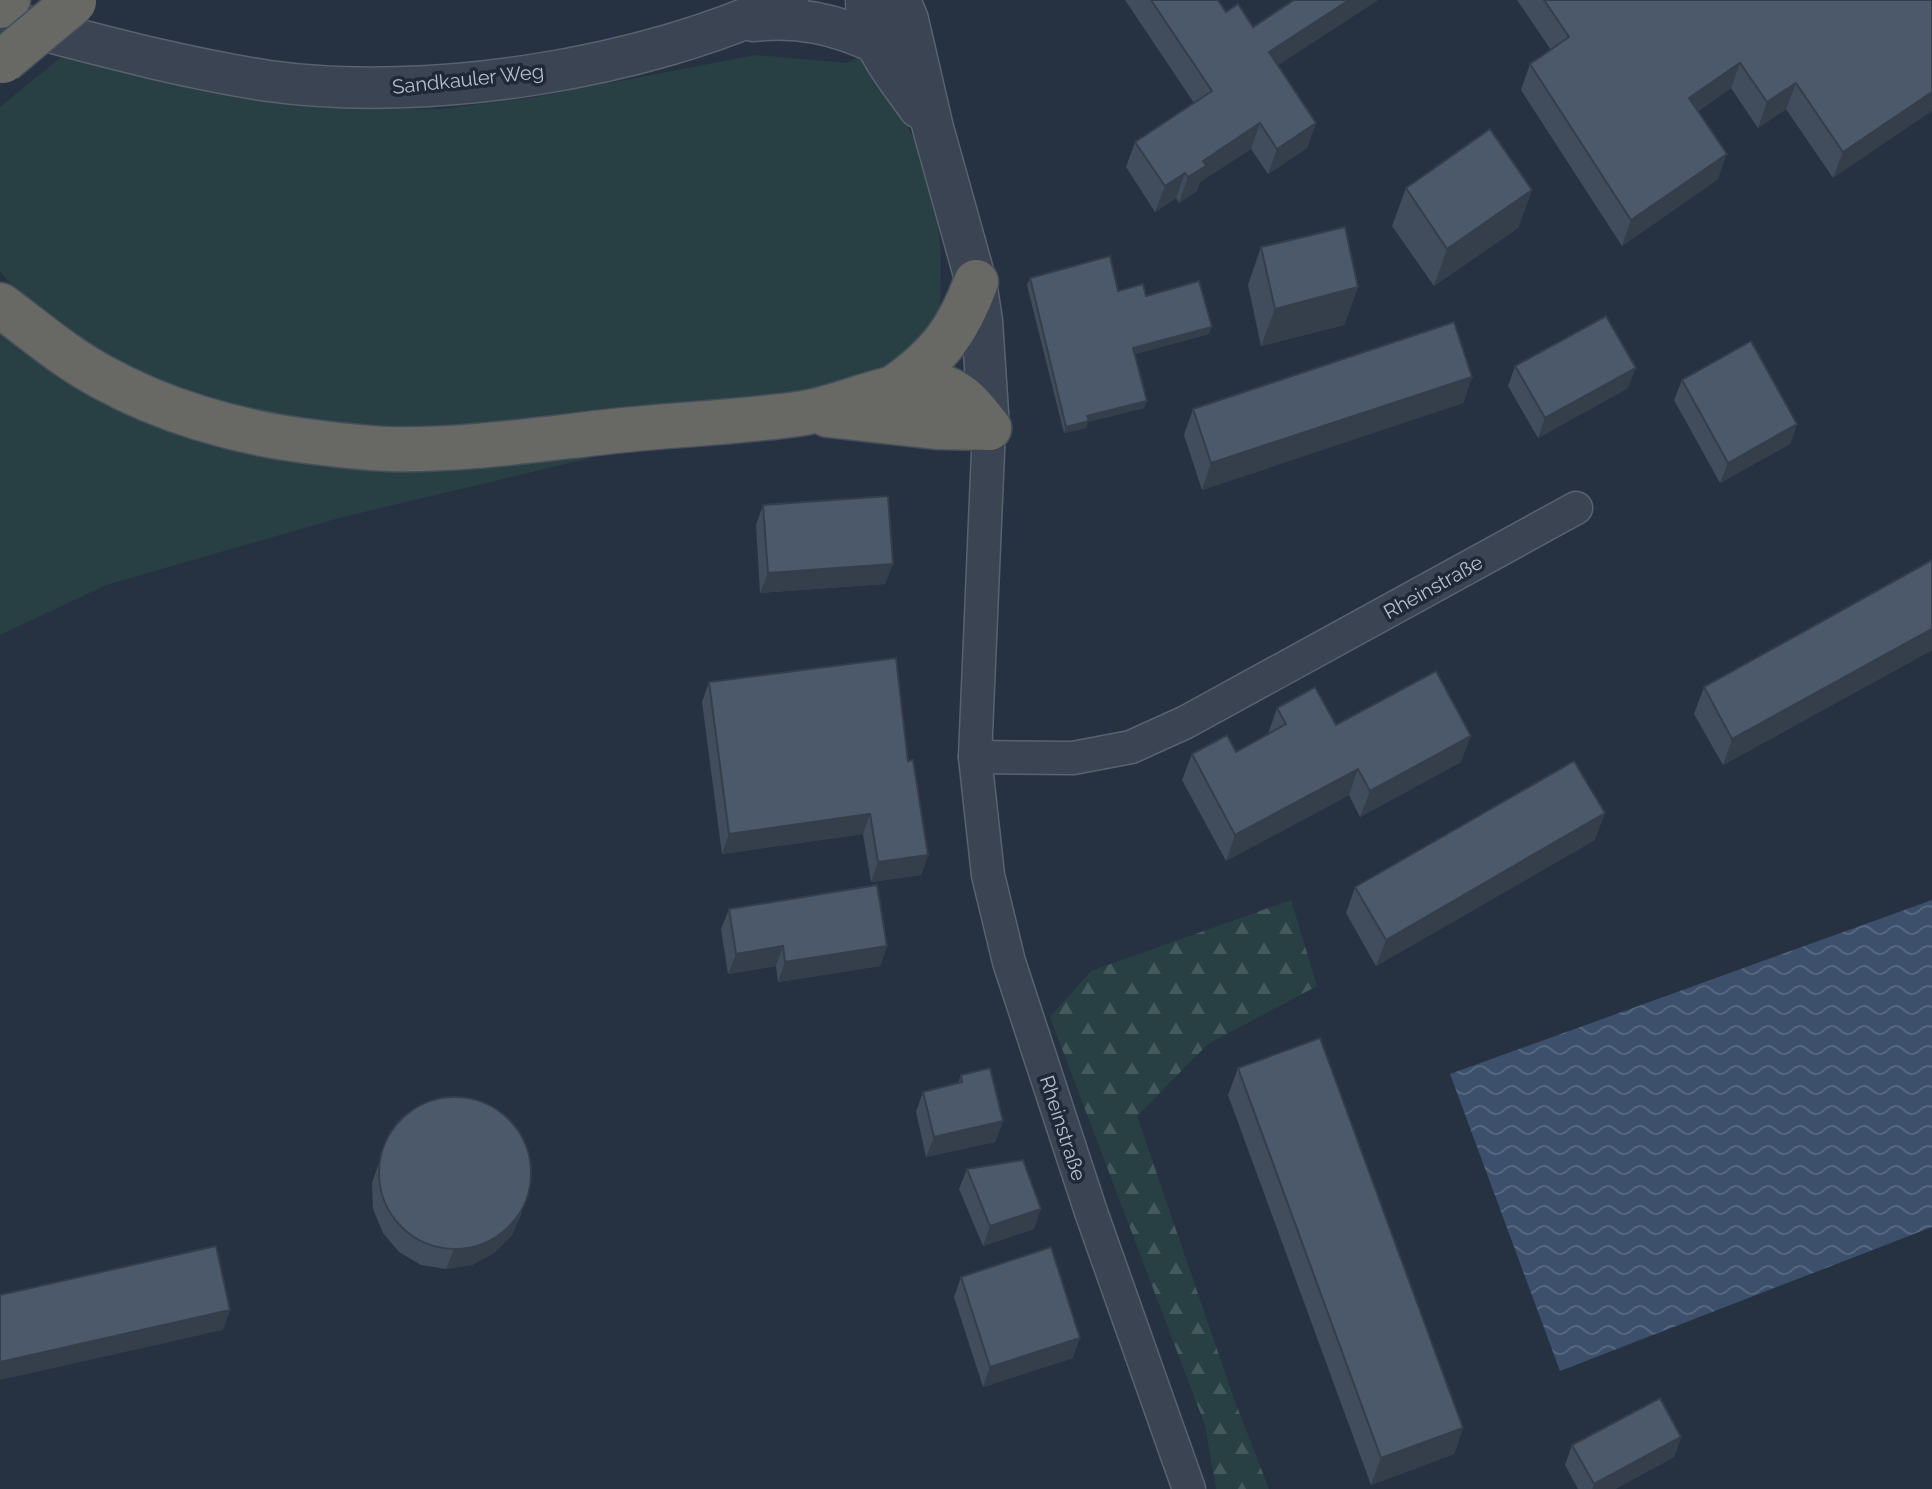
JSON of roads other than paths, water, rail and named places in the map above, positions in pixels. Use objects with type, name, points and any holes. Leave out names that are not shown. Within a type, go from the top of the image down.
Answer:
[{"type":"highway","points":[[0,6],[8,0]]},
{"type":"highway","points":[[1,53],[76,1]]},
{"type":"highway","points":[[895,387],[923,368],[946,343],[964,314],[976,282]]},
{"type":"highway","points":[[0,305],[58,350],[131,391],[241,429],[294,440],[390,449],[430,447],[806,412],[895,387],[927,385],[954,392],[966,399],[989,428]]},
{"type":"highway","points":[[806,412],[936,427],[989,428]]},
{"type":"street","name":"Sandkauler Weg","points":[[1,53],[196,68],[271,81],[412,88],[574,67],[644,52],[734,23],[788,0]]},
{"type":"street","name":"Rheinstraße","points":[[866,0],[866,15],[874,42],[933,128]]},
{"type":"street","name":"Rheinstraße","points":[[900,0],[908,20],[933,128],[976,282],[983,333],[989,428],[975,757],[988,875],[1009,962],[1091,1212],[1189,1489]]},
{"type":"street","points":[[734,23],[775,19],[813,20],[874,42]]},
{"type":"street","name":"Rheinstraße","points":[[975,757],[1073,758],[1131,747],[1186,722],[1576,508]]},
{"type":"water","points":[[1932,900],[1932,1227],[1560,1371],[1450,1074]]}]
